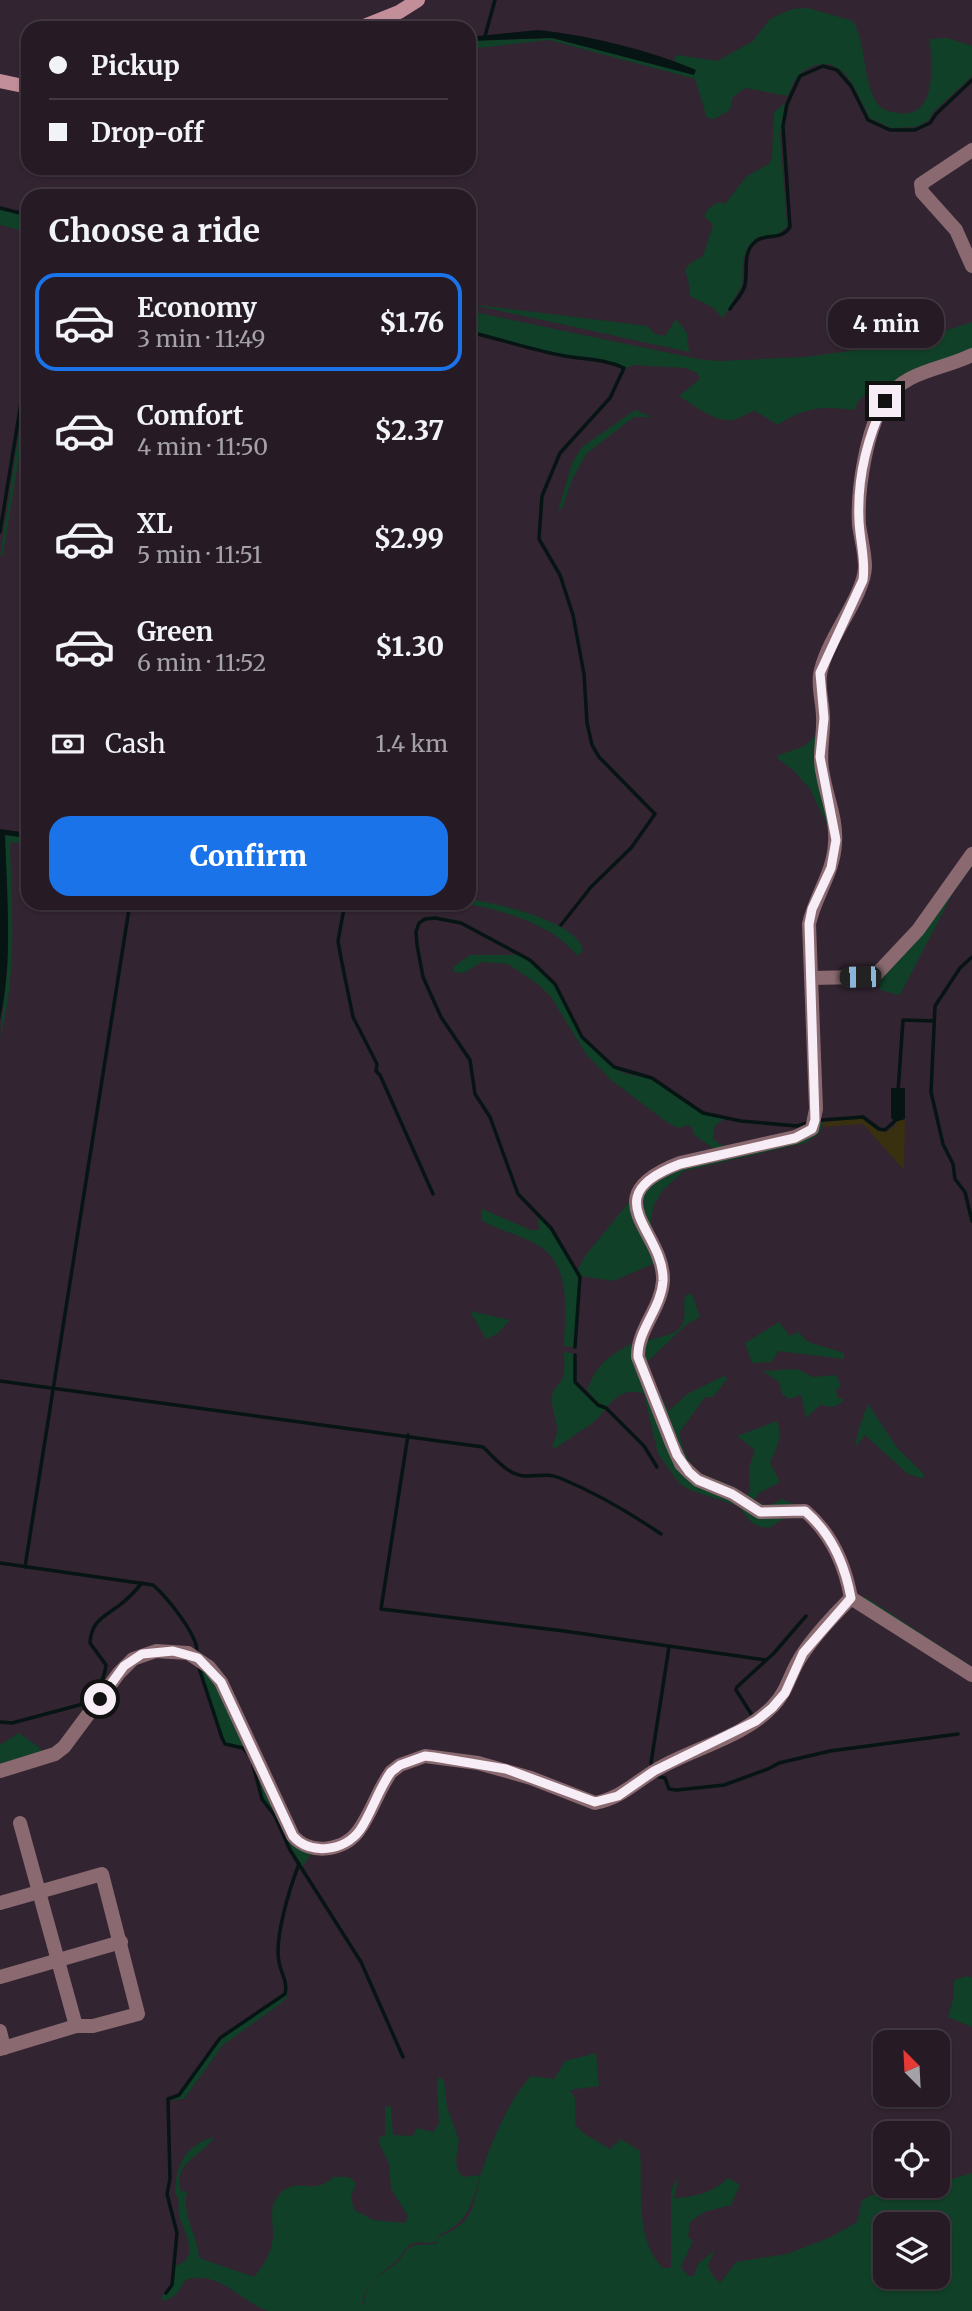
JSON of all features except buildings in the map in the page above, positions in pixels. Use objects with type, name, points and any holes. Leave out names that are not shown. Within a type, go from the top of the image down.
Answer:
[{"type":"street","points":[[376,21],[399,12],[418,0]]},
{"type":"street","points":[[0,81],[21,86]]},
{"type":"street","points":[[972,150],[921,184],[922,192],[956,230],[972,266]]},
{"type":"street","points":[[972,355],[906,379],[885,401],[866,451],[859,511],[865,566],[863,580],[820,673],[824,718],[820,757],[836,840],[831,868],[816,900],[809,924],[816,1109],[812,1129],[795,1138],[662,1170],[651,1177],[637,1198],[639,1220],[659,1259],[663,1280],[657,1304],[638,1347],[638,1357],[681,1464],[698,1480],[732,1494],[760,1512],[805,1511],[830,1540],[847,1578],[851,1598],[972,1675]]},
{"type":"street","points":[[811,978],[860,977],[871,980],[918,930],[972,854]]},
{"type":"street","points":[[0,1771],[55,1755],[78,1731],[124,1666],[142,1654],[173,1651],[198,1658],[221,1682],[293,1836],[310,1848],[322,1850],[349,1840],[359,1831],[391,1772],[400,1765],[425,1756],[506,1769],[595,1802],[608,1800],[654,1771],[756,1721],[772,1708],[785,1693],[803,1653],[851,1598]]},
{"type":"street","points":[[20,1823],[76,2026]]},
{"type":"street","points":[[0,1903],[102,1874],[138,2014],[93,2026],[76,2026],[2,2048],[0,2031]]},
{"type":"street","points":[[0,1977],[121,1942]]},
{"type":"green space","points":[[808,8],[853,21],[861,40],[871,90],[877,103],[887,110],[911,113],[926,99],[931,75],[930,39],[947,38],[972,46],[972,76],[933,112],[928,121],[915,127],[891,128],[870,118],[844,72],[830,64],[815,65],[803,71],[794,81],[788,96],[745,88],[733,97],[730,110],[714,119],[707,118],[695,79],[549,40],[476,48],[476,41],[552,38],[695,70],[674,61],[676,55],[717,61],[753,41],[770,19],[792,9]]},
{"type":"green space","points":[[785,103],[780,135],[787,226],[779,234],[757,237],[749,245],[743,259],[742,285],[723,318],[712,307],[690,296],[686,268],[703,256],[713,225],[704,216],[709,208],[719,202],[725,204],[747,176],[769,164],[772,158],[774,112]]},
{"type":"green space","points":[[0,210],[21,214],[21,230],[0,225]]},
{"type":"green space","points":[[476,305],[647,326],[655,334],[665,336],[676,319],[687,333],[689,352]]},
{"type":"green space","points":[[476,312],[698,359],[719,361],[805,357],[908,343],[972,322],[972,351],[897,382],[870,390],[859,400],[854,410],[814,409],[796,414],[778,425],[755,411],[726,420],[697,408],[679,396],[700,379],[697,373],[686,368],[634,365],[625,368],[594,358],[562,355],[476,333]]},
{"type":"green space","points":[[635,410],[653,417],[634,417],[586,454],[572,480],[563,507],[558,511],[572,463],[582,447]]},
{"type":"green space","points":[[21,421],[21,445],[3,554],[0,556]]},
{"type":"green space","points":[[821,730],[833,837],[810,789],[793,770],[777,758],[805,746]]},
{"type":"green space","points":[[5,835],[21,837],[21,843],[12,842],[10,845],[11,967],[0,1039],[8,963]]},
{"type":"green space","points":[[972,859],[972,867],[954,891],[900,995],[880,990],[880,977]]},
{"type":"green space","points":[[476,900],[515,909],[551,922],[566,930],[583,950],[577,956],[567,945],[540,926],[476,906]]},
{"type":"green space","points":[[470,955],[520,955],[529,961],[555,985],[581,1037],[623,1073],[651,1079],[703,1113],[725,1119],[715,1125],[713,1138],[726,1146],[714,1149],[693,1134],[693,1129],[688,1125],[678,1128],[668,1123],[611,1080],[586,1054],[551,997],[539,985],[508,964],[482,962],[464,973],[454,972],[453,967]]},
{"type":"green space","points":[[823,1122],[820,1133],[805,1143],[684,1171],[663,1190],[654,1205],[651,1219],[656,1247],[641,1210],[644,1194],[658,1176]]},
{"type":"green space","points":[[638,1191],[658,1262],[613,1281],[581,1276],[578,1269],[585,1256]]},
{"type":"green space","points":[[482,1209],[531,1230],[539,1230],[538,1215],[556,1237],[580,1277],[574,1347],[564,1346],[564,1288],[554,1261],[545,1250],[532,1242],[481,1220]]},
{"type":"green space","points":[[692,1294],[700,1317],[686,1325],[645,1364],[669,1411],[687,1394],[724,1376],[727,1379],[713,1397],[705,1397],[679,1433],[690,1462],[704,1475],[747,1495],[750,1492],[749,1468],[755,1450],[737,1436],[777,1421],[779,1438],[770,1463],[780,1482],[759,1493],[754,1500],[768,1506],[782,1499],[806,1508],[822,1519],[836,1538],[847,1561],[857,1595],[869,1599],[963,1661],[972,1667],[972,1671],[854,1597],[849,1575],[832,1539],[805,1511],[759,1509],[733,1492],[707,1483],[681,1461],[642,1365],[639,1350],[656,1315],[647,1341],[679,1329],[684,1318],[686,1295]]},
{"type":"green space","points":[[470,1311],[510,1320],[497,1334],[486,1339]]},
{"type":"green space","points":[[779,1322],[790,1336],[798,1332],[808,1342],[844,1353],[844,1359],[779,1351],[771,1362],[752,1363],[745,1343]]},
{"type":"green space","points":[[638,1340],[676,1460],[734,1498],[792,1513],[769,1528],[761,1527],[752,1523],[738,1506],[680,1484],[658,1454],[644,1394],[628,1392],[607,1407],[599,1404],[587,1390],[591,1380],[601,1365]]},
{"type":"green space","points":[[564,1352],[574,1354],[574,1382],[598,1406],[606,1409],[594,1422],[554,1449],[552,1445],[557,1427],[552,1395],[563,1376]]},
{"type":"green space","points":[[797,1369],[813,1377],[836,1375],[841,1386],[836,1390],[838,1398],[844,1399],[836,1406],[820,1405],[806,1418],[801,1395],[789,1399],[782,1394],[779,1382],[763,1371]]},
{"type":"green space","points":[[868,1404],[898,1449],[923,1473],[924,1479],[908,1474],[865,1435],[855,1447]]},
{"type":"green space","points":[[208,1668],[281,1818],[313,1852],[302,1867],[263,1798],[249,1754],[244,1747],[226,1743],[223,1737],[201,1676],[201,1669]]},
{"type":"green space","points":[[19,1733],[40,1748],[43,1755],[0,1768],[0,1745]]},
{"type":"green space","points":[[967,1976],[972,1978],[972,2027],[948,2017],[954,1996],[954,1980]]},
{"type":"green space","points":[[288,1988],[287,1997],[280,2004],[223,2045],[184,2099],[169,2100],[180,2095],[221,2039],[285,1994]]},
{"type":"green space","points":[[596,2053],[599,2086],[570,2090],[575,2099],[575,2124],[583,2133],[610,2149],[621,2139],[640,2151],[644,2228],[654,2256],[663,2268],[671,2268],[671,2190],[679,2176],[674,2198],[703,2193],[728,2178],[740,2185],[731,2205],[704,2212],[690,2222],[688,2237],[693,2241],[681,2267],[688,2276],[694,2276],[698,2264],[715,2250],[708,2265],[712,2275],[720,2283],[736,2262],[787,2254],[831,2237],[857,2222],[862,2200],[873,2195],[873,2198],[950,2198],[950,2179],[972,2173],[972,2311],[268,2311],[220,2283],[198,2278],[185,2280],[179,2290],[165,2301],[161,2298],[173,2285],[175,2266],[188,2257],[189,2244],[175,2194],[180,2166],[195,2146],[214,2137],[185,2166],[179,2181],[181,2191],[187,2192],[186,2209],[199,2258],[254,2277],[271,2248],[273,2207],[285,2189],[319,2185],[333,2177],[349,2177],[356,2183],[351,2197],[354,2210],[373,2220],[405,2223],[408,2216],[391,2189],[389,2164],[379,2143],[379,2137],[385,2136],[385,2106],[391,2107],[393,2135],[413,2136],[417,2128],[433,2132],[439,2124],[439,2077],[444,2080],[447,2107],[459,2140],[456,2161],[458,2171],[463,2177],[480,2175],[468,2210],[457,2224],[440,2234],[436,2242],[416,2242],[405,2249],[397,2260],[376,2278],[398,2262],[406,2250],[415,2245],[436,2244],[440,2236],[455,2229],[467,2218],[474,2204],[494,2138],[515,2098],[531,2076],[554,2079],[565,2061]]},
{"type":"sand","points":[[863,1118],[876,1130],[886,1132],[895,1126],[895,1122],[905,1119],[904,1170],[863,1124],[823,1127],[823,1122]]},
{"type":"shaded area","points":[[538,30],[578,36],[618,44],[696,70],[694,75],[552,38],[476,41],[476,36]]},
{"type":"shaded area","points":[[0,829],[21,832],[21,837],[5,835],[8,951],[0,1020]]},
{"type":"shaded area","points":[[891,1088],[905,1088],[905,1119],[895,1122],[891,1118]]},
{"type":"waterway","points":[[485,36],[495,0]]},
{"type":"waterway","points":[[730,309],[744,288],[747,257],[751,246],[759,239],[777,236],[790,227],[783,126],[787,104],[800,76],[823,66],[837,70],[851,86],[868,120],[890,130],[915,130],[930,123],[972,80]]},
{"type":"waterway","points":[[0,208],[21,213]]},
{"type":"waterway","points":[[476,334],[548,353],[600,361],[624,368],[610,398],[560,453],[542,496],[539,539],[560,575],[573,615],[584,674],[587,723],[592,745],[599,757],[655,814],[631,848],[591,887],[561,925]]},
{"type":"waterway","points":[[0,532],[21,403]]},
{"type":"waterway","points":[[25,1567],[129,910]]},
{"type":"waterway","points":[[344,910],[338,941],[353,1017],[377,1064],[376,1071],[433,1194]]},
{"type":"waterway","points":[[575,1347],[580,1277],[551,1228],[518,1194],[490,1117],[475,1094],[470,1060],[441,1017],[423,977],[416,932],[419,923],[435,918],[461,923],[530,960],[555,984],[582,1037],[614,1067],[652,1078],[703,1113],[741,1121],[797,1126],[807,1123]]},
{"type":"waterway","points":[[972,957],[960,968],[935,1006],[931,1092],[943,1144],[953,1164],[955,1179],[965,1192],[972,1221]]},
{"type":"waterway","points":[[898,1092],[903,1020],[934,1021]]},
{"type":"waterway","points":[[822,1120],[863,1117],[879,1129],[885,1130],[895,1121]]},
{"type":"waterway","points":[[575,1355],[575,1382],[644,1446],[657,1467]]},
{"type":"waterway","points":[[0,1381],[483,1447],[515,1474],[560,1478],[612,1503],[661,1534]]},
{"type":"waterway","points":[[408,1435],[381,1609],[564,1631],[766,1660]]},
{"type":"waterway","points":[[0,1563],[153,1585],[187,1626],[197,1652]]},
{"type":"waterway","points":[[0,1722],[12,1723],[83,1704],[92,1696],[101,1682],[106,1665],[90,1643],[93,1629],[100,1619],[127,1599],[142,1583]]},
{"type":"waterway","points":[[752,1715],[736,1690],[737,1687],[774,1653],[806,1616]]},
{"type":"waterway","points":[[654,1769],[651,1763],[669,1647]]},
{"type":"waterway","points":[[199,1668],[225,1744],[243,1748],[248,1754]]},
{"type":"waterway","points":[[656,1776],[665,1778],[669,1789],[724,1785],[779,1763],[830,1751],[958,1734]]},
{"type":"waterway","points":[[253,1765],[262,1799],[275,1816],[290,1850],[361,1962],[403,2057]]},
{"type":"waterway","points":[[166,2293],[172,2285],[177,2233],[167,2194],[170,2179],[168,2099],[179,2095],[220,2038],[285,1994],[285,1982],[279,1962],[279,1940],[287,1899],[299,1864]]},
{"type":"route","points":[[100,1699],[124,1666],[142,1654],[173,1651],[188,1653],[198,1658],[221,1682],[293,1836],[310,1848],[322,1850],[349,1840],[359,1831],[381,1786],[391,1772],[400,1765],[425,1756],[506,1769],[595,1802],[618,1796],[654,1771],[756,1721],[772,1708],[785,1693],[803,1653],[851,1598],[847,1578],[830,1540],[815,1519],[805,1511],[796,1509],[760,1512],[732,1494],[698,1480],[681,1464],[638,1357],[638,1347],[657,1304],[663,1280],[656,1252],[646,1236],[636,1209],[642,1188],[651,1177],[662,1170],[795,1138],[812,1129],[815,1120],[809,924],[812,909],[831,868],[836,840],[820,757],[824,718],[820,673],[838,629],[863,580],[865,566],[859,525],[863,470],[866,451],[885,401]]}]
